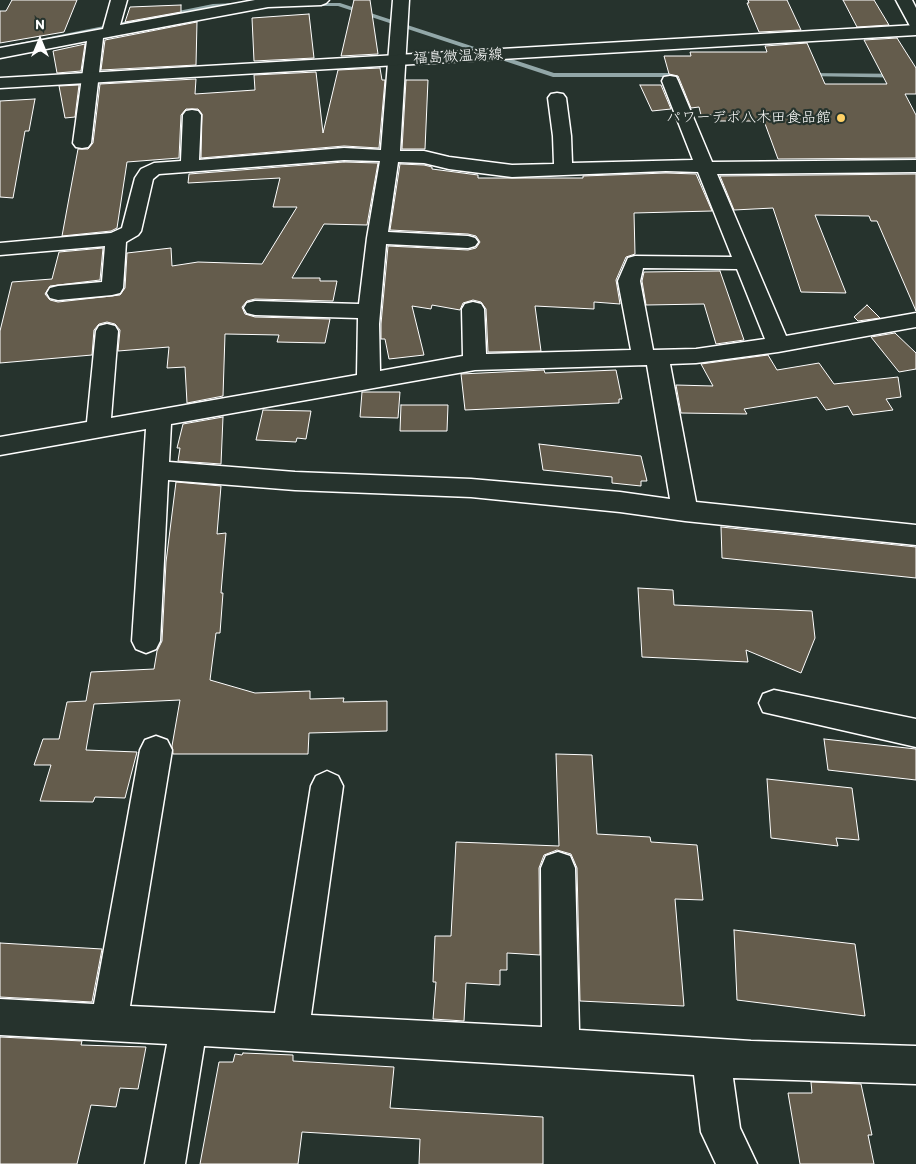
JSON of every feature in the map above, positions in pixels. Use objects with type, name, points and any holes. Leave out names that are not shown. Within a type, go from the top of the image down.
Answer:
[{"type":"street","points":[[82,143],[91,78],[103,34],[119,0]]},
{"type":"street","points":[[0,54],[268,2],[321,0]]},
{"type":"street","points":[[369,380],[369,311],[377,238],[390,156],[401,0]]},
{"type":"street","points":[[904,0],[916,23]]},
{"type":"street","name":"福島微温湯線","points":[[0,84],[916,30]]},
{"type":"street","points":[[670,81],[707,167],[778,345]]},
{"type":"street","points":[[556,98],[562,136],[563,170]]},
{"type":"street","points":[[190,166],[192,115]]},
{"type":"street","points":[[0,249],[116,239],[131,231],[144,178],[148,173],[164,168],[344,154],[424,157],[450,163],[512,172],[605,166],[657,165],[690,165],[722,169],[916,166]]},
{"type":"street","points":[[377,238],[468,242]]},
{"type":"street","points":[[58,293],[112,288],[116,239]]},
{"type":"street","points":[[685,511],[650,356],[629,281],[635,262],[745,264]]},
{"type":"street","points":[[254,308],[369,311]]},
{"type":"street","points":[[473,309],[475,362]]},
{"type":"street","points":[[0,446],[475,362],[696,356],[778,345],[916,320]]},
{"type":"street","points":[[98,428],[107,332]]},
{"type":"street","points":[[146,641],[159,417]]},
{"type":"street","points":[[155,470],[295,481],[471,488],[620,502],[685,511],[916,535]]},
{"type":"street","points":[[774,703],[916,733]]},
{"type":"street","points":[[109,1024],[156,750]]},
{"type":"street","points":[[290,1033],[326,786]]},
{"type":"street","points":[[558,868],[561,1046]]},
{"type":"street","points":[[0,1017],[561,1046],[711,1058],[916,1065]]},
{"type":"street","points":[[165,1164],[188,1028]]},
{"type":"street","points":[[711,1058],[721,1132],[737,1164]]},
{"type":"building","points":[[12,0],[77,0],[64,32],[0,43],[0,11],[6,11]]},
{"type":"building","points":[[354,0],[370,0],[378,54],[341,56]]},
{"type":"building","points":[[748,0],[787,0],[801,30],[759,32],[747,3],[749,3]]},
{"type":"building","points":[[843,0],[874,0],[889,25],[857,27]]},
{"type":"building","points":[[181,5],[181,12],[125,22],[130,7]]},
{"type":"building","points":[[309,14],[314,58],[254,61],[252,18]]},
{"type":"building","points":[[197,22],[196,65],[101,70],[105,40]]},
{"type":"building","points":[[897,38],[916,68],[916,94],[905,94],[916,115],[916,158],[778,159],[764,121],[716,121],[714,115],[701,115],[699,107],[691,108],[678,76],[669,74],[664,56],[691,56],[690,52],[767,52],[765,46],[807,43],[825,84],[887,84],[864,40]]},
{"type":"building","points":[[85,44],[81,71],[57,73],[53,51]]},
{"type":"building","points":[[380,68],[382,80],[385,80],[379,148],[344,146],[201,158],[202,114],[198,109],[186,109],[181,115],[179,158],[127,162],[117,228],[111,231],[62,236],[78,149],[88,149],[93,143],[100,84],[196,79],[195,94],[255,90],[254,75],[316,72],[323,133],[338,70]]},
{"type":"building","points":[[406,80],[428,80],[425,149],[402,149]]},
{"type":"building","points":[[79,85],[75,117],[65,118],[59,86]]},
{"type":"building","points":[[640,85],[661,85],[671,109],[652,111]]},
{"type":"building","points":[[35,99],[29,131],[25,131],[13,198],[0,197],[0,101]]},
{"type":"building","points":[[344,162],[378,163],[367,225],[324,224],[292,278],[320,278],[320,281],[337,281],[333,301],[255,299],[247,301],[242,307],[245,314],[255,317],[330,319],[325,343],[277,342],[279,335],[225,334],[223,396],[187,403],[185,367],[167,368],[169,347],[118,351],[120,330],[115,324],[107,322],[99,324],[94,330],[92,355],[0,363],[0,331],[12,282],[52,279],[59,252],[103,248],[100,280],[50,286],[45,294],[50,300],[58,302],[120,295],[125,288],[127,253],[171,248],[172,266],[198,262],[262,264],[297,207],[273,207],[280,178],[188,183],[189,174]]},
{"type":"building","points":[[400,164],[424,165],[432,167],[432,169],[478,175],[478,178],[583,178],[583,176],[666,173],[696,174],[712,211],[634,213],[635,254],[626,257],[616,280],[620,304],[594,302],[594,309],[535,306],[541,351],[488,352],[486,309],[481,302],[473,300],[463,303],[460,310],[432,305],[431,309],[412,306],[424,355],[389,359],[385,339],[381,339],[388,246],[468,250],[476,248],[480,242],[476,236],[468,234],[390,230]]},
{"type":"building","points":[[916,174],[916,311],[877,221],[871,221],[869,216],[815,215],[846,293],[801,292],[773,208],[734,210],[720,176]]},
{"type":"building","points":[[720,271],[744,340],[716,344],[704,304],[646,305],[642,281],[644,272]]},
{"type":"building","points":[[867,305],[880,318],[858,321],[854,317]]},
{"type":"building","points":[[895,333],[916,353],[916,369],[899,372],[871,337]]},
{"type":"building","points":[[768,355],[777,370],[819,363],[834,384],[898,377],[901,397],[886,399],[893,410],[853,415],[848,406],[826,410],[817,397],[744,409],[747,414],[681,413],[676,385],[713,386],[701,364]]},
{"type":"building","points":[[544,370],[545,373],[616,370],[622,399],[619,399],[619,403],[465,410],[461,374]]},
{"type":"building","points":[[362,392],[400,392],[398,418],[360,417]]},
{"type":"building","points":[[401,405],[448,405],[447,431],[400,431]]},
{"type":"building","points":[[263,410],[311,411],[306,439],[297,438],[296,442],[256,440]]},
{"type":"building","points":[[223,417],[221,464],[178,461],[180,448],[177,448],[183,424]]},
{"type":"building","points":[[539,444],[641,456],[647,481],[641,481],[641,486],[612,483],[612,477],[543,470]]},
{"type":"building","points":[[176,482],[221,486],[217,534],[226,533],[221,593],[223,593],[220,633],[216,633],[210,680],[255,693],[310,691],[310,699],[344,698],[343,702],[387,701],[387,731],[309,733],[308,754],[173,754],[172,746],[180,700],[94,704],[86,750],[137,752],[125,798],[95,797],[93,802],[40,801],[51,765],[34,765],[43,739],[59,739],[67,702],[86,701],[91,672],[154,669],[157,651],[162,641],[166,562]]},
{"type":"building","points":[[721,527],[916,547],[916,578],[722,558]]},
{"type":"building","points":[[638,588],[673,590],[674,605],[812,611],[815,638],[801,673],[746,650],[748,662],[642,657]]},
{"type":"building","points":[[824,739],[916,749],[916,780],[828,770]]},
{"type":"building","points":[[556,754],[592,755],[597,834],[650,837],[651,842],[697,845],[703,900],[675,899],[684,1006],[580,1001],[577,868],[571,854],[557,850],[544,855],[539,868],[540,955],[507,953],[507,970],[500,970],[500,985],[466,983],[464,1021],[433,1019],[436,982],[433,982],[435,936],[451,936],[456,842],[559,846]]},
{"type":"building","points":[[767,779],[852,788],[859,840],[836,838],[838,846],[771,838]]},
{"type":"building","points":[[734,930],[855,944],[865,1016],[737,1000]]},
{"type":"building","points":[[0,943],[102,949],[92,1002],[0,997]]},
{"type":"building","points":[[0,1037],[82,1041],[81,1045],[146,1047],[138,1089],[120,1088],[116,1107],[91,1105],[77,1164],[0,1164]]},
{"type":"building","points":[[243,1053],[293,1055],[293,1061],[394,1067],[390,1108],[543,1117],[543,1164],[419,1164],[420,1139],[302,1132],[298,1164],[200,1164],[219,1062],[233,1062],[235,1054],[242,1055]]},
{"type":"building","points":[[811,1082],[861,1084],[872,1135],[868,1135],[874,1164],[800,1164],[788,1093],[812,1093]]},
{"type":"waterway","points":[[312,4],[338,4],[553,75],[688,75]]},
{"type":"waterway","points":[[0,49],[213,6],[237,5]]},
{"type":"waterway","points":[[808,75],[916,76]]},
{"type":"place","name":"パワーデポ八木田食品館","points":[[841,118]]}]
